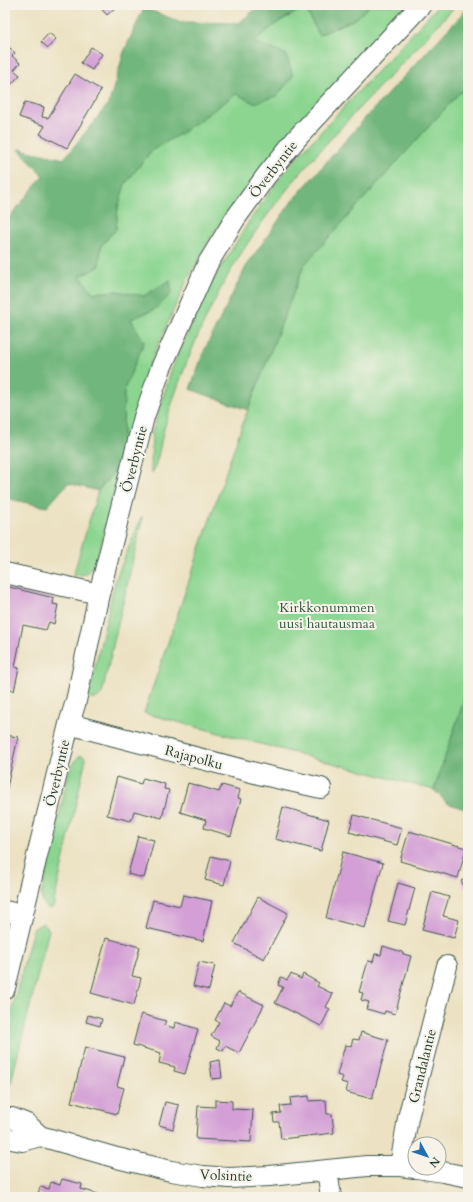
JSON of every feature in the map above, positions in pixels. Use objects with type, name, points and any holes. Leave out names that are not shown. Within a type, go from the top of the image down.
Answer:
[{"type":"street","name":"Överbyntie","points":[[5,988],[14,913],[76,701],[99,594],[144,417],[161,368],[208,263],[235,219],[302,133],[421,5]]},
{"type":"street","points":[[5,574],[99,594]]},
{"type":"street","name":"Rajapolku","points":[[69,724],[264,775],[320,788]]},
{"type":"street","name":"Grandalantie","points":[[409,1136],[408,1118],[447,966]]},
{"type":"street","name":"Volsintie","points":[[5,1118],[12,1118],[27,1124],[40,1136],[117,1158],[171,1171],[203,1176],[229,1178],[269,1176],[367,1166],[407,1167]]},
{"type":"street","name":"Volsintie","points":[[5,1138],[22,1141],[40,1136]]},
{"type":"street","points":[[327,1170],[331,1197]]},
{"type":"street","name":"Volsintie","points":[[447,1173],[468,1177]]},
{"type":"green space","points":[[260,5],[370,5],[357,18],[319,35],[305,7],[277,23],[253,42],[286,54],[293,76],[277,96],[254,103],[236,94],[183,132],[151,151],[125,184],[118,207],[116,229],[101,246],[99,267],[80,276],[93,293],[116,291],[144,296],[170,280],[172,293],[155,309],[131,319],[144,342],[124,390],[123,431],[119,466],[98,491],[68,483],[47,507],[5,498],[5,223],[43,176],[19,149],[64,159],[109,103],[124,52],[144,8],[181,22],[239,23]]},
{"type":"green space","points":[[370,5],[409,5],[250,183],[215,231],[186,282],[151,361],[116,483],[96,563],[87,574],[73,576],[98,491],[119,466],[123,431],[124,390],[144,342],[131,319],[155,309],[170,280],[144,296],[116,291],[93,293],[80,276],[99,267],[101,246],[116,229],[118,207],[125,184],[151,151],[183,132],[236,93],[254,103],[253,42],[277,23],[305,7],[319,35],[357,18]]},
{"type":"green space","points":[[439,5],[456,5],[305,168],[251,239],[227,277],[193,346],[167,419],[153,472],[151,472],[152,433],[172,368],[207,290],[250,220],[280,178],[303,151]]},
{"type":"green space","points":[[468,8],[468,88],[459,93],[304,265],[248,410],[190,389],[205,349],[247,265],[293,200],[368,115]]},
{"type":"green space","name":"Kirkkonummen uusi hautausmaa","points":[[468,88],[468,472],[464,483],[468,485],[468,688],[434,790],[144,713],[241,428],[304,265],[459,93]]},
{"type":"green space","points":[[142,516],[102,693],[97,698],[92,699],[88,697],[116,578]]},
{"type":"green space","points":[[468,688],[468,810],[447,803],[434,790]]},
{"type":"green space","points":[[79,756],[83,756],[85,758],[85,763],[53,907],[50,909],[45,906],[41,896],[69,772]]},
{"type":"green space","points":[[41,924],[44,924],[49,930],[11,1082],[9,1086],[6,1087],[5,1036],[33,929]]},
{"type":"building","points":[[98,5],[118,5],[107,15]]},
{"type":"building","points":[[49,33],[56,39],[48,48],[41,42]]},
{"type":"building","points":[[9,47],[15,53],[12,56],[20,63],[14,70],[20,75],[5,91],[5,51]]},
{"type":"building","points":[[91,47],[102,54],[92,70],[81,63]]},
{"type":"building","points":[[75,74],[101,90],[67,148],[40,134],[45,126],[19,117],[25,102],[44,107],[42,117],[48,118]]},
{"type":"building","points":[[5,586],[54,598],[53,604],[58,605],[54,624],[49,622],[46,630],[23,625],[15,667],[19,668],[14,691],[10,688],[7,696],[5,695]]},
{"type":"building","points":[[5,735],[18,737],[6,792],[5,792]]},
{"type":"building","points":[[117,777],[141,784],[143,778],[165,784],[164,789],[169,790],[162,818],[134,811],[131,821],[107,815]]},
{"type":"building","points":[[188,783],[219,792],[222,785],[240,790],[238,798],[241,799],[231,836],[204,828],[206,820],[180,812]]},
{"type":"building","points":[[283,807],[329,820],[321,851],[275,839]]},
{"type":"building","points":[[354,815],[402,828],[397,845],[349,832]]},
{"type":"building","points":[[409,831],[466,848],[458,878],[400,861]]},
{"type":"building","points":[[138,836],[154,840],[144,878],[128,874]]},
{"type":"building","points":[[343,852],[383,863],[365,928],[326,918]]},
{"type":"building","points":[[211,856],[230,861],[224,885],[205,880]]},
{"type":"building","points":[[468,877],[468,892],[461,881]]},
{"type":"building","points":[[398,883],[415,888],[405,925],[388,921]]},
{"type":"building","points":[[432,892],[449,897],[443,916],[459,920],[454,938],[422,930]]},
{"type":"building","points":[[183,895],[212,901],[203,941],[146,928],[153,900],[180,906]]},
{"type":"building","points":[[258,897],[288,913],[264,959],[234,943]]},
{"type":"building","points":[[106,938],[140,947],[132,976],[141,978],[134,1005],[91,993]]},
{"type":"building","points":[[383,946],[411,956],[395,1014],[385,1011],[384,1014],[367,1009],[369,1002],[361,1000],[363,993],[359,992],[368,961],[373,962],[375,954],[381,955]]},
{"type":"building","points":[[199,962],[215,965],[209,990],[193,986]]},
{"type":"building","points":[[291,974],[301,979],[303,974],[319,983],[317,986],[333,994],[326,1007],[330,1009],[321,1026],[275,1003],[283,987],[278,985],[281,977],[287,980]]},
{"type":"building","points":[[238,992],[264,1005],[239,1053],[225,1046],[223,1051],[217,1048],[220,1041],[211,1036],[219,1022],[215,1020],[224,1003],[230,1006]]},
{"type":"building","points":[[141,1014],[166,1021],[164,1025],[174,1028],[175,1022],[198,1029],[185,1074],[174,1071],[175,1067],[159,1063],[161,1053],[133,1045]]},
{"type":"building","points":[[88,1015],[102,1019],[100,1026],[86,1022]]},
{"type":"building","points":[[361,1032],[388,1040],[372,1099],[346,1092],[348,1084],[341,1082],[343,1077],[337,1075],[345,1045],[351,1046],[353,1039],[359,1040]]},
{"type":"building","points":[[85,1047],[124,1057],[117,1086],[124,1088],[117,1114],[71,1102]]},
{"type":"building","points":[[220,1060],[222,1078],[212,1079],[210,1062]]},
{"type":"building","points":[[309,1096],[309,1101],[326,1100],[327,1114],[332,1114],[334,1133],[281,1139],[279,1122],[274,1122],[273,1114],[281,1113],[280,1106],[291,1105],[290,1098]]},
{"type":"building","points":[[215,1100],[232,1101],[232,1109],[253,1110],[251,1142],[196,1139],[198,1106],[215,1107]]},
{"type":"building","points":[[165,1102],[179,1105],[173,1129],[159,1125]]},
{"type":"building","points":[[62,1179],[82,1184],[81,1189],[98,1194],[97,1197],[47,1197],[38,1194],[40,1187],[49,1189],[51,1182],[60,1185]]}]
